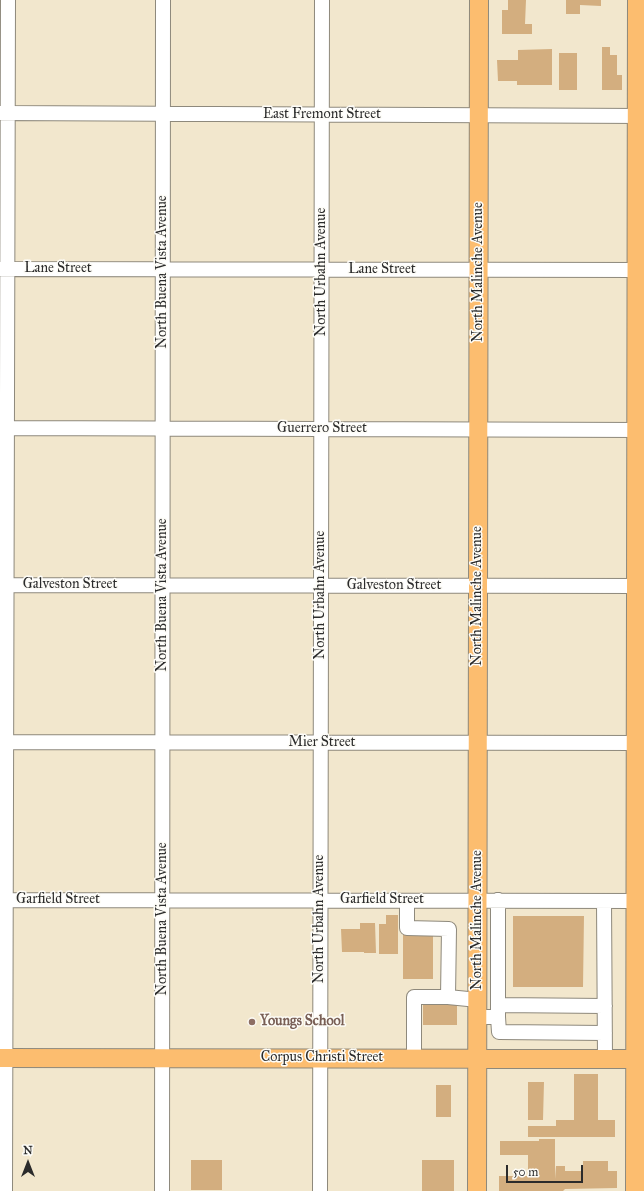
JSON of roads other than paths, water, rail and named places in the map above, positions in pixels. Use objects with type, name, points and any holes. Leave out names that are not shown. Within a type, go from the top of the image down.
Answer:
[{"type":"main road","name":"North Malinche Avenue","points":[[477,1191],[479,0]]},
{"type":"main road","points":[[634,1191],[639,1059],[640,901],[640,116],[637,0]]},
{"type":"main road","name":"Corpus Christi Street","points":[[3,1058],[639,1059]]},
{"type":"street","points":[[5,1191],[3,1058],[3,428],[4,113],[8,0]]},
{"type":"street","name":"North Buena Vista Avenue","points":[[162,1191],[163,0]]},
{"type":"street","name":"North Urbahn Avenue","points":[[320,1191],[322,0]]},
{"type":"street","name":"East Fremont Street","points":[[4,113],[640,116]]},
{"type":"street","name":"Lane Street","points":[[4,269],[640,270]]},
{"type":"street","name":"Guerrero Street","points":[[3,428],[640,430]]},
{"type":"street","name":"Galveston Street","points":[[3,585],[640,586]]},
{"type":"street","name":"Mier Street","points":[[3,742],[640,743]]},
{"type":"street","name":"Garfield Street","points":[[3,900],[640,901]]},
{"type":"street","points":[[407,900],[407,928],[449,929],[448,997]]},
{"type":"street","points":[[498,900],[498,1032],[605,1033]]},
{"type":"street","points":[[604,901],[605,1059]]},
{"type":"street","points":[[414,1058],[414,997],[448,997],[478,1009],[498,1011],[605,1006]]},
{"type":"place","name":"Youngs School","points":[[252,1022]]}]
